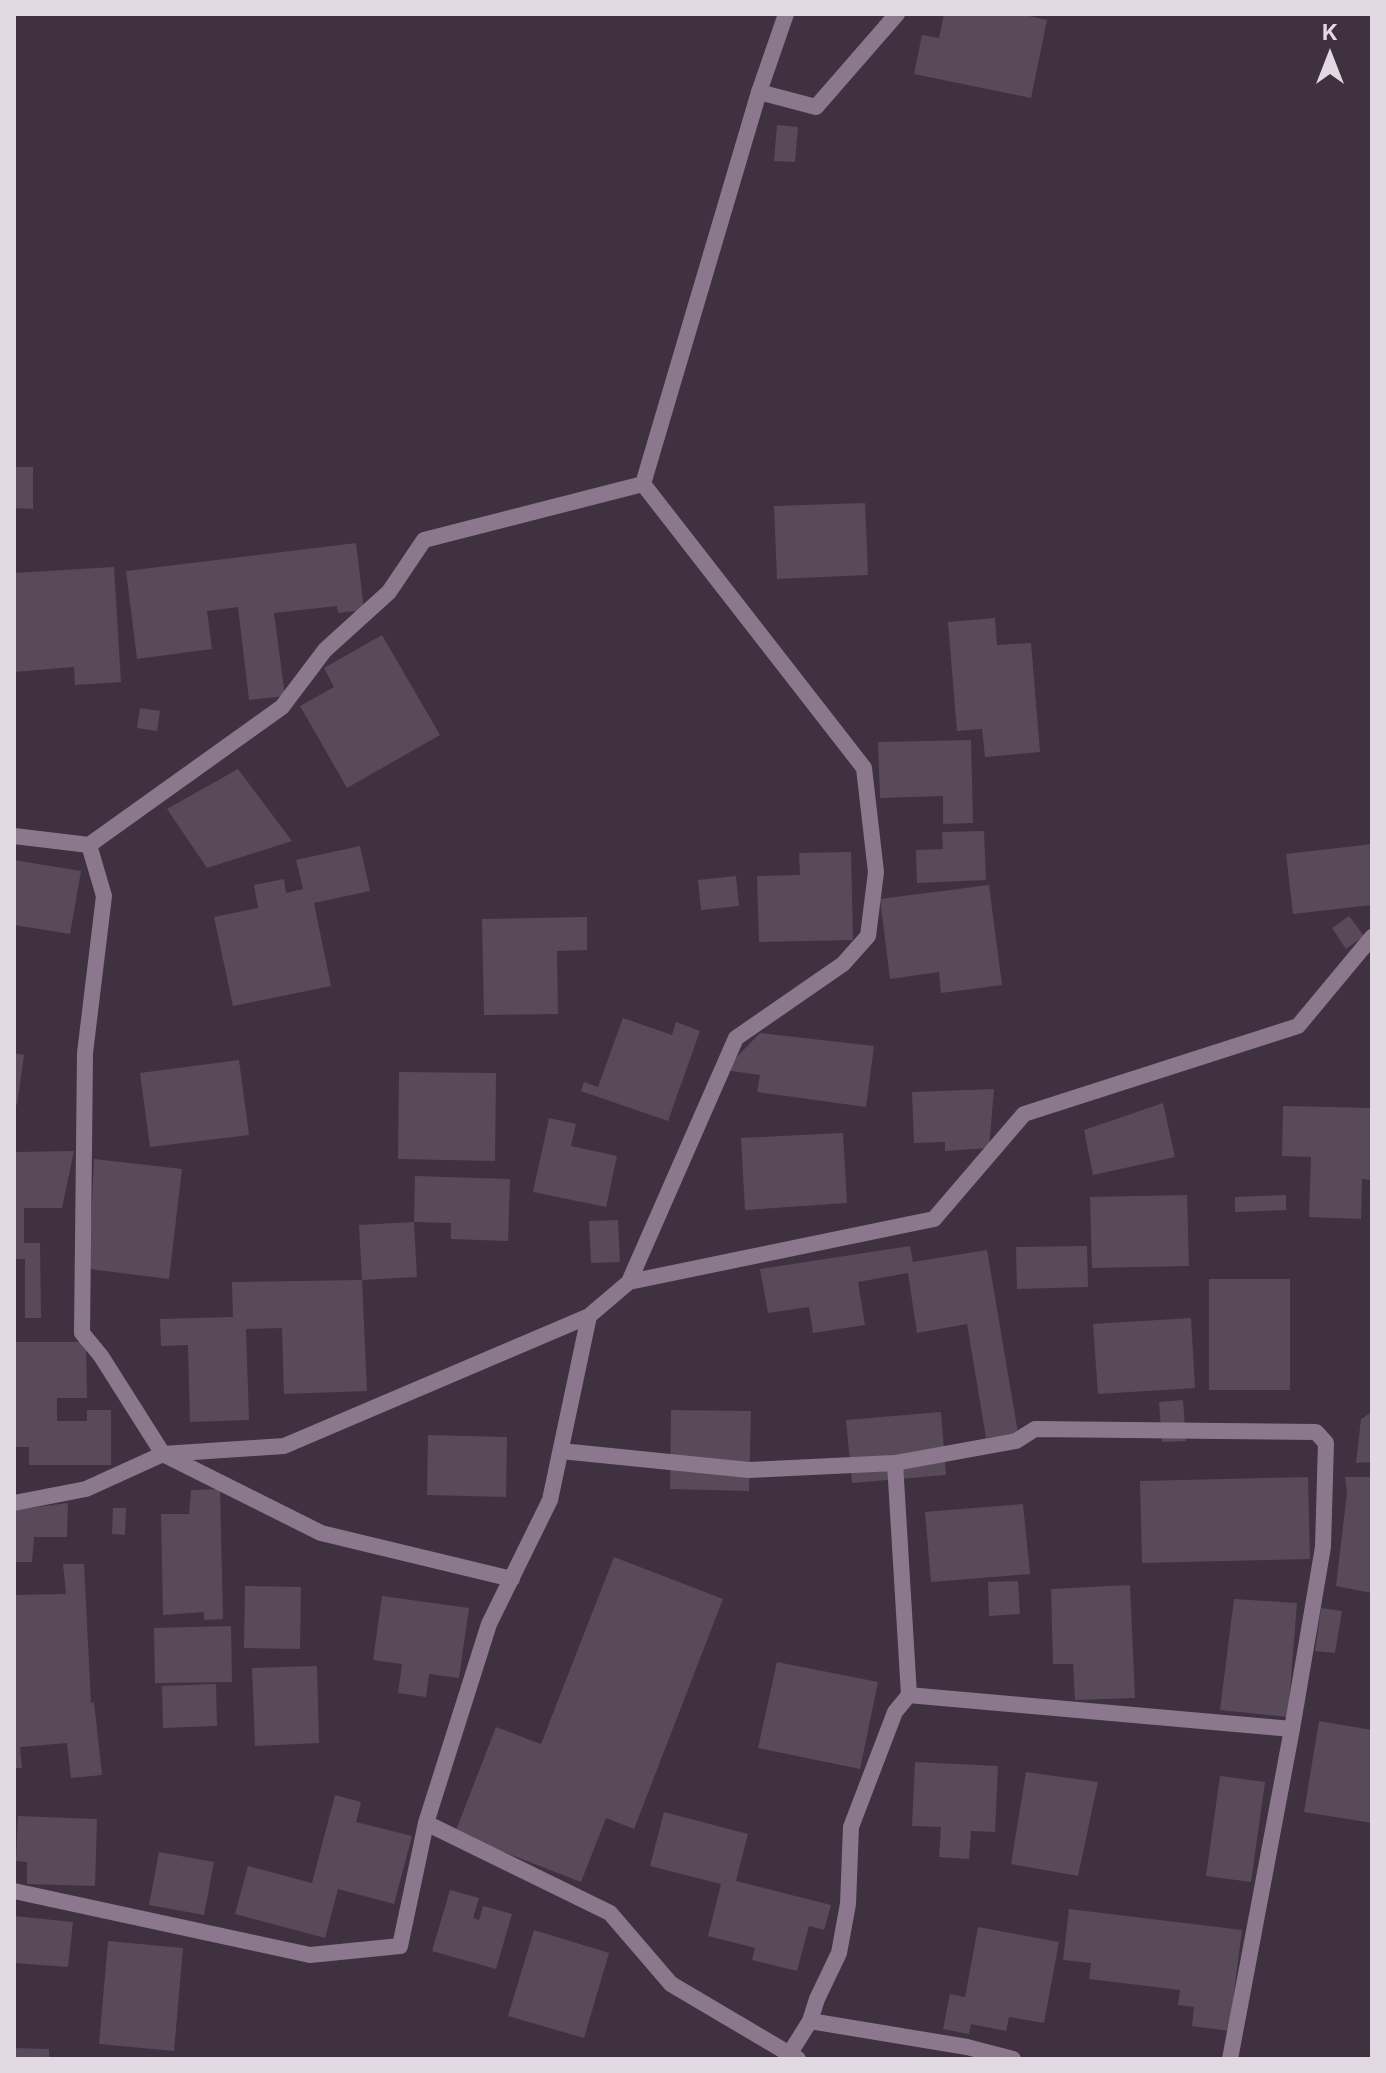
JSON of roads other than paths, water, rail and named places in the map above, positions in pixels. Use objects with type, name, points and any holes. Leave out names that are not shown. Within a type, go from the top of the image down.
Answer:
[{"type":"street","points":[[643,484],[759,92],[786,14]]},
{"type":"street","points":[[759,92],[816,107],[897,14]]},
{"type":"street","points":[[14,836],[89,845],[282,707],[325,650],[389,592],[424,540],[643,484]]},
{"type":"street","points":[[14,1503],[86,1489],[163,1454],[284,1446],[589,1316],[629,1282],[736,1038],[843,964],[868,936],[876,872],[864,768],[643,484]]},
{"type":"street","points":[[89,845],[104,896],[85,1053],[82,1333],[101,1356],[163,1454],[321,1533],[512,1579]]},
{"type":"street","points":[[629,1282],[934,1219],[1024,1114],[1298,1026],[1372,937]]},
{"type":"street","points":[[14,1891],[310,1955],[400,1946],[426,1823],[489,1624],[550,1500],[589,1316]]},
{"type":"street","points":[[561,1451],[749,1470],[895,1463],[1016,1441],[1035,1429],[1316,1432],[1326,1443],[1323,1547],[1230,2059]]},
{"type":"street","points":[[426,1823],[610,1913],[671,1984],[794,2056],[839,1953],[848,1904],[851,1827],[895,1712],[908,1695],[895,1463]]},
{"type":"street","points":[[908,1695],[1292,1729]]},
{"type":"street","points":[[810,2021],[967,2047],[1013,2059]]}]
